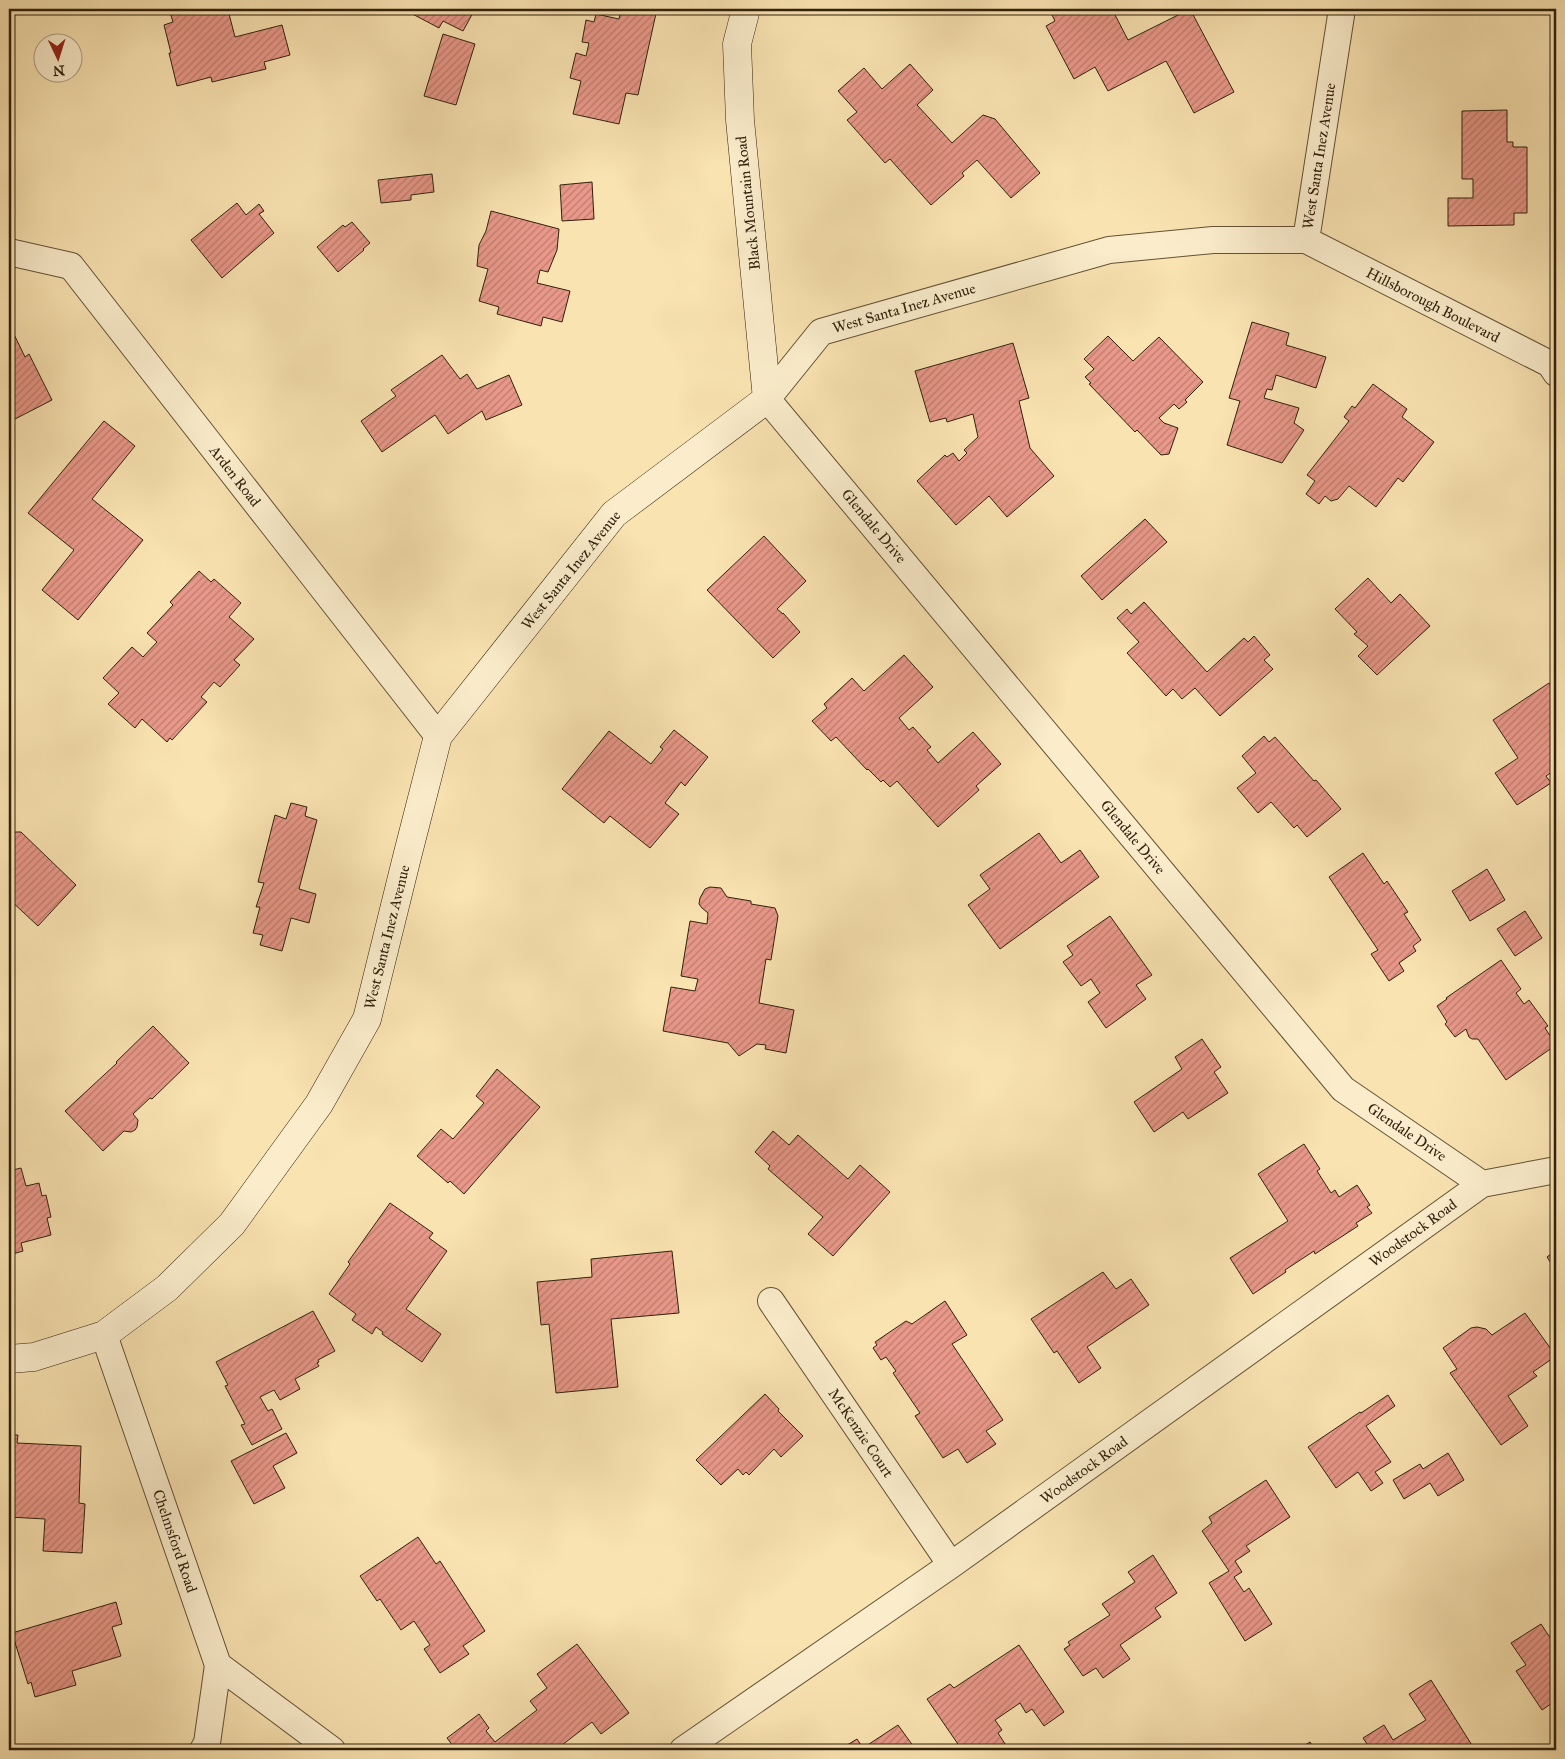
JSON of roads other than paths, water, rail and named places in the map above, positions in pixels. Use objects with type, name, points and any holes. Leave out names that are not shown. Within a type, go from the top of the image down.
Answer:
[{"type":"street","name":"Black Mountain Road","points":[[746,9],[737,44],[740,120],[767,398]]},
{"type":"street","name":"West Santa Inez Avenue","points":[[9,1359],[34,1357],[104,1335],[167,1288],[232,1224],[319,1104],[367,1019],[438,736],[614,514],[767,398],[821,332],[1109,250],[1213,240],[1306,240],[1342,9]]},
{"type":"street","name":"Hillsborough Boulevard","points":[[1306,240],[1550,364],[1556,373]]},
{"type":"street","name":"Arden Road","points":[[9,252],[71,266],[438,736]]},
{"type":"street","name":"Glendale Drive","points":[[767,398],[1343,1089],[1482,1184]]},
{"type":"street","points":[[1482,1184],[1556,1170]]},
{"type":"street","name":"Woodstock Road","points":[[683,1750],[951,1565],[1482,1184]]},
{"type":"street","name":"McKenzie Court","points":[[771,1301],[951,1565]]},
{"type":"street","name":"Chelmsford Road","points":[[104,1335],[218,1666],[207,1743],[203,1750]]},
{"type":"street","points":[[218,1666],[332,1750]]}]
